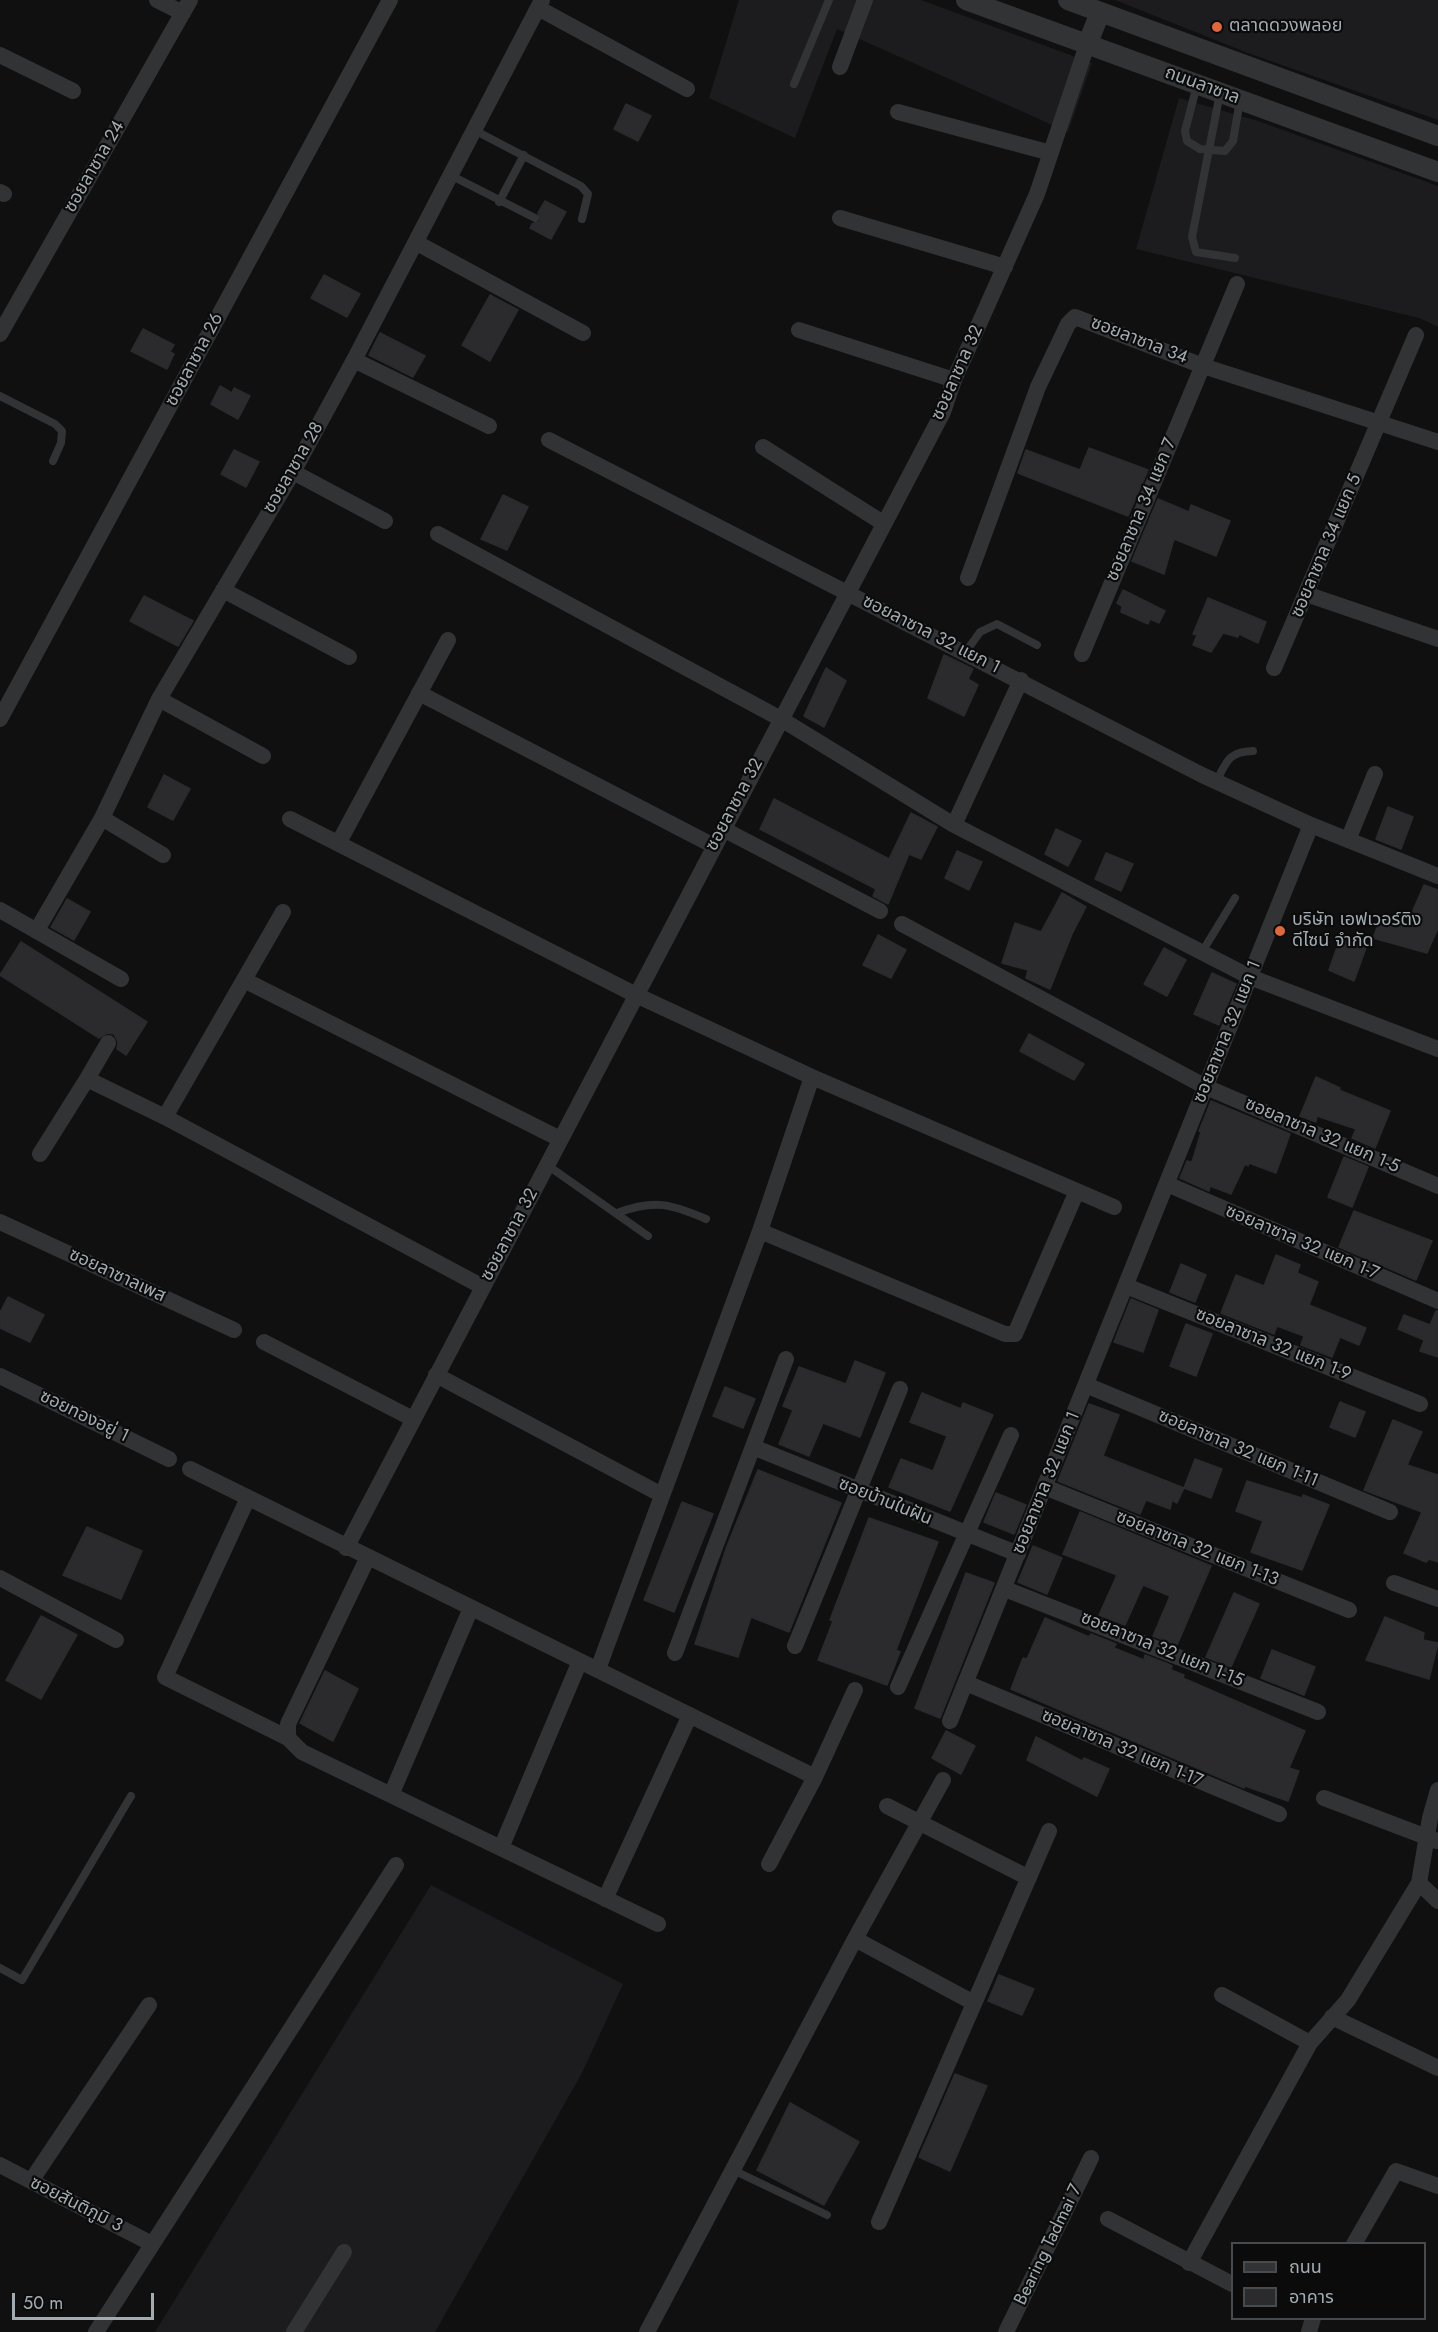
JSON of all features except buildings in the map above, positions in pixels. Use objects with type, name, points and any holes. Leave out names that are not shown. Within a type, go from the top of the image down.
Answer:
[{"type":"street","points":[[157,0],[186,6]]},
{"type":"street","name":"ซอยลาซาล 26","points":[[0,719],[390,0]]},
{"type":"street","points":[[840,68],[865,0]]},
{"type":"street","name":"ถนนลาซาล","points":[[966,0],[1438,172]]},
{"type":"street","name":"ถนนลาซาล","points":[[1068,0],[1102,6],[1438,136]]},
{"type":"street","points":[[540,4],[687,89]]},
{"type":"street","name":"ซอยลาซาล 28","points":[[37,930],[102,818],[159,699],[293,472],[354,360],[452,177],[540,4]]},
{"type":"street","name":"ซอยลาซาล 24","points":[[2,328],[186,6]]},
{"type":"street","points":[[1087,45],[1102,6]]},
{"type":"street","name":"ซอยลาซาล 32","points":[[346,1548],[846,592],[943,412],[954,380],[1037,194],[1087,45]]},
{"type":"street","points":[[0,56],[73,91]]},
{"type":"street","points":[[898,112],[1051,153]]},
{"type":"street","points":[[840,218],[1005,267]]},
{"type":"street","points":[[417,243],[583,333]]},
{"type":"street","name":"ซอยลาซาล 34 แยก 7","points":[[1082,654],[1237,284]]},
{"type":"street","name":"ซอยลาซาล 34","points":[[968,578],[1038,387],[1072,319],[1078,317],[1203,366],[1438,442]]},
{"type":"street","points":[[798,330],[954,380]]},
{"type":"street","name":"ซอยลาซาล 34 แยก 5","points":[[1274,668],[1416,334]]},
{"type":"street","points":[[354,360],[489,426]]},
{"type":"street","name":"ซอยลาซาล 32 แยก 1","points":[[549,440],[1216,782],[1311,825],[950,1721]]},
{"type":"street","points":[[763,447],[883,523]]},
{"type":"street","points":[[293,472],[385,521]]},
{"type":"street","points":[[438,534],[781,719],[954,825],[1250,977],[1438,1049]]},
{"type":"street","points":[[223,590],[349,657]]},
{"type":"street","points":[[1306,594],[1438,639]]},
{"type":"street","points":[[339,842],[448,640]]},
{"type":"street","points":[[954,825],[1021,680]]},
{"type":"street","points":[[419,693],[714,846]]},
{"type":"street","points":[[159,699],[263,756]]},
{"type":"street","points":[[1348,840],[1375,774]]},
{"type":"street","points":[[102,818],[163,855]]},
{"type":"street","points":[[290,819],[636,995],[812,1077],[1114,1207]]},
{"type":"street","points":[[1311,825],[1438,876]]},
{"type":"street","points":[[723,828],[880,911]]},
{"type":"street","points":[[0,910],[121,979]]},
{"type":"street","points":[[165,1117],[283,912]]},
{"type":"street","name":"ซอยลาซาล 32 แยก 1-5","points":[[902,924],[1206,1087],[1438,1186]]},
{"type":"street","points":[[244,980],[560,1139]]},
{"type":"street","points":[[40,1154],[108,1043]]},
{"type":"street","points":[[598,1670],[760,1231],[812,1077]]},
{"type":"street","points":[[87,1079],[165,1117],[483,1287]]},
{"type":"street","name":"ซอยลาซาล 32 แยก 1-7","points":[[1167,1185],[1438,1301]]},
{"type":"street","points":[[760,1231],[1005,1334],[1015,1334],[1077,1191]]},
{"type":"street","name":"ซอยลาซาลเพส","points":[[0,1222],[234,1330]]},
{"type":"street","name":"ซอยลาซาล 32 แยก 1-9","points":[[1126,1286],[1420,1404]]},
{"type":"street","points":[[264,1342],[413,1419]]},
{"type":"street","points":[[675,1653],[786,1359]]},
{"type":"street","points":[[436,1375],[662,1495]]},
{"type":"street","name":"ซอยทองอยู่ 1","points":[[0,1376],[168,1459]]},
{"type":"street","name":"ซอยลาซาล 32 แยก 1-11","points":[[1086,1385],[1390,1512]]},
{"type":"street","points":[[795,1646],[900,1389]]},
{"type":"street","points":[[898,1687],[1011,1435]]},
{"type":"street","name":"ซอยบ้านในฝัน","points":[[753,1447],[857,1491],[1018,1554]]},
{"type":"street","points":[[190,1469],[346,1548],[815,1777]]},
{"type":"street","name":"ซอยลาซาล 32 แยก 1-13","points":[[1045,1487],[1349,1610]]},
{"type":"street","points":[[248,1498],[165,1677],[288,1738],[302,1752],[658,1924]]},
{"type":"street","points":[[288,1738],[288,1724],[368,1557]]},
{"type":"street","points":[[0,1578],[116,1640]]},
{"type":"street","points":[[1394,1583],[1438,1599]]},
{"type":"street","name":"ซอยลาซาล 32 แยก 1-15","points":[[1005,1588],[1318,1712]]},
{"type":"street","points":[[391,1795],[471,1608]]},
{"type":"street","points":[[501,1848],[580,1661]]},
{"type":"street","name":"ซอยลาซาล 32 แยก 1-17","points":[[966,1683],[1279,1814]]},
{"type":"street","points":[[769,1864],[815,1777],[855,1690]]},
{"type":"street","points":[[605,1899],[690,1715]]},
{"type":"street","points":[[647,2332],[855,1939],[943,1780]]},
{"type":"street","points":[[1189,2263],[1310,2043],[1348,2000],[1419,1883],[1433,1839],[1438,1790]]},
{"type":"street","points":[[1324,1798],[1433,1839]]},
{"type":"street","points":[[887,1806],[1029,1878]]},
{"type":"street","points":[[879,2222],[1049,1832]]},
{"type":"street","points":[[96,2332],[396,1865]]},
{"type":"street","points":[[1419,1883],[1438,1901]]},
{"type":"street","points":[[855,1939],[974,2003]]},
{"type":"street","points":[[1222,1995],[1310,2043]]},
{"type":"street","points":[[31,2181],[149,2005]]},
{"type":"street","points":[[1332,2017],[1438,2068]]},
{"type":"street","name":"Bearing Tadmai 7","points":[[1006,2332],[1091,2158]]},
{"type":"street","name":"ซอยสันติภูมิ 3","points":[[0,2165],[152,2244]]},
{"type":"street","points":[[1355,2242],[1396,2171],[1438,2186]]},
{"type":"street","points":[[1108,2219],[1231,2283]]},
{"type":"street","points":[[294,2332],[344,2252]]},
{"type":"lane","points":[[794,84],[829,0]]},
{"type":"lane","points":[[1197,85],[1185,131],[1187,141],[1200,149],[1225,151],[1233,141],[1240,100]]},
{"type":"lane","points":[[1220,93],[1192,237],[1196,252],[1235,258]]},
{"type":"lane","points":[[476,131],[581,186],[588,194],[582,219]]},
{"type":"lane","points":[[499,202],[524,155]]},
{"type":"lane","points":[[452,177],[534,218]]},
{"type":"lane","points":[[0,396],[55,424],[62,431],[61,443],[52,461]]},
{"type":"lane","points":[[965,652],[980,632],[997,624],[1037,645]]},
{"type":"lane","points":[[1216,782],[1236,752],[1253,751]]},
{"type":"lane","points":[[1202,952],[1234,898]]},
{"type":"lane","points":[[547,1165],[648,1236]]},
{"type":"lane","points":[[617,1213],[652,1203],[672,1205],[706,1219]]},
{"type":"lane","points":[[0,1968],[22,1980],[131,1796]]},
{"type":"lane","points":[[733,2170],[827,2215]]},
{"type":"shaded area","points":[[739,0],[921,0],[1092,63],[1068,132],[837,29],[795,138],[709,98]]},
{"type":"shaded area","points":[[1115,0],[1438,0],[1438,120],[1248,53]]},
{"type":"shaded area","points":[[1179,98],[1258,121],[1438,186],[1438,327],[1419,318],[1136,249]]},
{"type":"shaded area","points":[[431,1885],[623,1984],[582,2073],[435,2332],[155,2332]]},
{"type":"place","name":"ตลาดดวงพลอย","points":[[1217,27]]},
{"type":"place","name":"บริษัท เอฟเวอร์ติง ดีไซน์ จำกัด","points":[[1280,931]]}]
